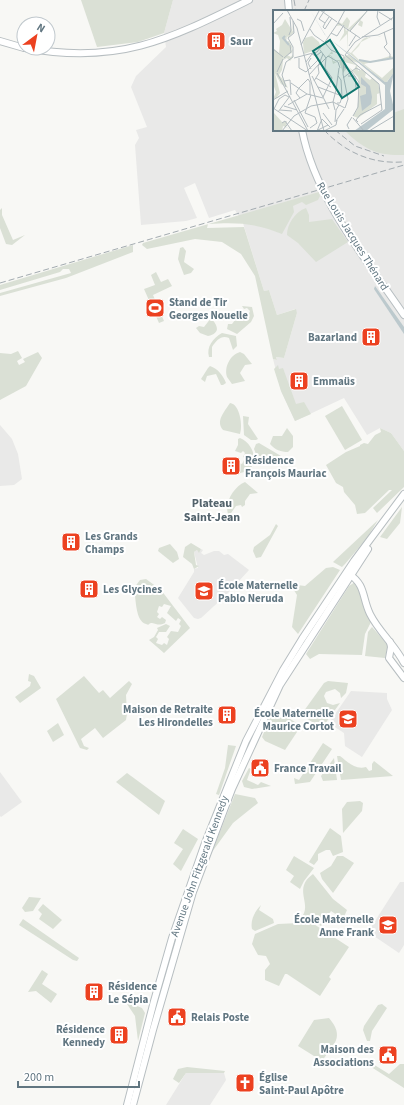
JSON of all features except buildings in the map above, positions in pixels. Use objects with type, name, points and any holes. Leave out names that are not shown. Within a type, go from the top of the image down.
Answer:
[{"type":"main road","points":[[56,52],[74,54],[118,51],[150,44],[173,36],[249,0]]},
{"type":"main road","points":[[288,0],[289,10]]},
{"type":"main road","points":[[0,41],[16,45]]},
{"type":"main road","name":"Rue Louis Jacques Thénard","points":[[302,131],[314,173],[325,194],[404,315]]},
{"type":"main road","name":"Avenue John Fitzgerald Kennedy","points":[[127,1105],[172,938],[205,843],[248,738],[260,714],[304,641],[376,533],[404,494]]},
{"type":"main road","points":[[349,574],[361,586],[370,615],[390,641],[404,664],[398,666],[389,658]]},
{"type":"main road","name":"Avenue John Fitzgerald Kennedy","points":[[133,1105],[193,892],[232,788],[280,685],[304,641]]},
{"type":"main road","points":[[390,641],[391,647],[389,658],[404,678]]},
{"type":"main road","points":[[259,729],[262,718],[260,714]]},
{"type":"main road","points":[[248,738],[255,738]]},
{"type":"shaded area","points":[[81,0],[173,0],[164,33],[138,42],[97,47]]},
{"type":"shaded area","points":[[173,0],[404,0],[404,451],[391,433],[380,428],[367,435],[344,398],[295,421],[281,391],[273,359],[277,360],[276,357],[284,358],[297,313],[295,309],[277,315],[269,290],[264,291],[243,223],[235,210],[209,218],[195,183],[184,188],[197,218],[186,221],[141,225],[135,145],[139,138],[136,130],[147,127],[131,87],[136,76],[166,47],[164,33]]},
{"type":"shaded area","points":[[404,109],[404,155],[378,153],[365,147],[345,131],[394,131],[394,113]]},
{"type":"shaded area","points":[[319,192],[320,196],[318,200],[306,205],[302,202],[293,206],[294,212],[282,234],[254,225],[228,223],[209,224]]},
{"type":"shaded area","points":[[2,208],[2,215],[13,240],[25,235],[12,245],[6,244],[0,228],[0,210]]},
{"type":"shaded area","points":[[306,208],[309,215],[309,222],[332,219],[348,242],[316,262],[298,243],[287,235],[288,227],[292,219],[298,212]]},
{"type":"shaded area","points":[[208,224],[207,228],[244,227],[264,291],[269,290],[277,315],[296,309],[297,313],[284,358],[276,357],[277,360],[273,359],[255,276],[241,254],[222,242],[195,239],[147,249],[142,245],[143,243]]},
{"type":"shaded area","points":[[133,245],[133,252],[66,278],[0,296],[0,293],[71,273],[69,269],[63,269],[60,272],[0,290],[0,285]]},
{"type":"shaded area","points":[[183,247],[186,251],[184,262],[194,269],[191,273],[184,275],[178,259],[180,248]]},
{"type":"shaded area","name":"Stand de Tir Georges Nouelle","points":[[156,272],[161,282],[168,279],[172,286],[153,295],[164,321],[159,323],[144,289],[155,285],[151,275]]},
{"type":"shaded area","points":[[375,286],[404,327],[404,334],[374,289]]},
{"type":"shaded area","points":[[242,306],[252,307],[254,316],[251,322],[237,334],[227,329],[228,324],[232,324],[235,320],[242,321],[247,319],[250,311],[247,308],[244,309]]},
{"type":"shaded area","points":[[211,318],[217,326],[217,331],[208,336],[200,333],[196,328],[199,326],[204,327]]},
{"type":"shaded area","points":[[222,333],[236,336],[237,346],[233,350],[229,338],[221,338],[217,340],[212,347],[212,357],[209,357],[209,346],[216,337]]},
{"type":"shaded area","points":[[18,351],[22,358],[17,361],[19,365],[25,362],[23,359],[38,352],[42,358],[26,386],[0,400],[0,353],[11,354]]},
{"type":"shaded area","points":[[240,352],[244,354],[252,364],[245,365],[240,373],[245,381],[232,384],[227,377],[227,365],[233,356]]},
{"type":"shaded area","points":[[278,365],[279,369],[283,368],[296,404],[304,402],[311,414],[295,421],[281,391],[274,369]]},
{"type":"shaded area","points":[[210,366],[220,373],[226,383],[221,385],[216,374],[207,376],[205,382],[201,379]]},
{"type":"shaded area","points":[[230,403],[236,407],[240,416],[240,434],[223,430],[221,427],[220,420]]},
{"type":"shaded area","points":[[342,406],[362,440],[345,450],[325,416]]},
{"type":"shaded area","points":[[243,416],[249,417],[248,424],[258,439],[251,440],[244,435]]},
{"type":"shaded area","points":[[0,425],[12,439],[18,454],[22,479],[14,485],[0,486]]},
{"type":"shaded area","points":[[287,428],[293,436],[293,447],[288,452],[283,452],[274,448],[270,444],[273,436],[282,436]]},
{"type":"shaded area","points":[[380,428],[391,433],[404,451],[404,487],[377,513],[373,508],[392,490],[389,490],[365,513],[357,514],[355,505],[344,492],[343,487],[336,483],[326,465],[346,452],[364,443],[368,444],[375,435],[381,432]]},
{"type":"shaded area","points":[[240,438],[250,446],[254,457],[251,468],[240,473],[233,467],[234,465],[237,466],[239,463],[242,464],[245,458],[243,457],[245,453],[243,451],[241,453],[235,451],[238,445],[238,439]]},
{"type":"shaded area","points":[[259,443],[281,456],[270,462],[261,461],[258,459],[254,449],[256,444]]},
{"type":"shaded area","points":[[245,482],[258,493],[250,494],[245,501],[245,505],[242,507],[241,505],[236,506],[229,516],[227,507],[230,497],[241,484]]},
{"type":"shaded area","points":[[402,507],[400,523],[387,539],[380,537]]},
{"type":"shaded area","points":[[378,520],[367,538],[342,567],[333,562]]},
{"type":"shaded area","points":[[276,524],[278,526],[261,557],[256,558],[253,551],[254,547],[270,535]]},
{"type":"shaded area","points":[[191,543],[201,549],[199,553],[197,550],[194,552],[196,565],[199,566],[194,569],[192,564],[183,557],[185,547]]},
{"type":"shaded area","points":[[170,544],[177,552],[179,559],[173,563],[158,551],[159,548]]},
{"type":"shaded area","points":[[201,549],[203,550],[201,553],[204,555],[214,551],[219,551],[224,555],[228,554],[249,570],[226,595],[198,619],[194,618],[178,598],[194,572],[194,569],[198,568],[194,552],[197,550],[199,552]]},
{"type":"shaded area","points":[[333,567],[340,570],[298,634],[292,627],[297,595],[290,584],[305,586],[326,568]]},
{"type":"shaded area","points":[[146,579],[161,590],[190,628],[164,653],[149,640],[154,637],[158,630],[157,628],[166,624],[170,626],[166,632],[159,632],[156,637],[158,639],[156,643],[162,645],[164,643],[167,645],[169,639],[167,637],[171,631],[178,632],[181,626],[179,624],[181,620],[178,618],[176,621],[167,613],[171,606],[164,604],[162,607],[159,606],[157,612],[159,614],[157,617],[160,619],[162,617],[166,620],[165,623],[160,625],[150,623],[148,625],[142,622],[138,614],[134,588],[140,580]]},
{"type":"shaded area","points":[[355,582],[371,622],[365,634],[362,655],[319,654],[310,659],[306,654],[349,586]]},
{"type":"shaded area","points":[[372,627],[388,645],[385,658],[365,656],[368,632]]},
{"type":"shaded area","points":[[29,674],[34,676],[41,688],[20,703],[15,697],[30,686],[31,682],[28,681]]},
{"type":"shaded area","points":[[84,676],[99,693],[103,690],[110,698],[129,681],[132,684],[126,695],[126,720],[103,738],[95,728],[81,739],[84,746],[89,748],[87,750],[80,748],[56,699]]},
{"type":"shaded area","points":[[328,681],[348,683],[346,693],[341,698],[340,693],[335,689],[326,692],[324,696],[327,703],[333,705],[340,703],[322,728],[301,715],[324,683]]},
{"type":"shaded area","points":[[351,691],[387,693],[387,699],[392,710],[362,757],[345,746],[344,733],[329,723]]},
{"type":"shaded area","points":[[272,713],[281,713],[301,726],[285,750],[265,741],[262,737]]},
{"type":"shaded area","points":[[58,723],[64,735],[53,742],[47,731]]},
{"type":"shaded area","points":[[323,743],[332,749],[310,782],[295,784],[294,778],[299,780]]},
{"type":"shaded area","points":[[228,745],[236,746],[219,795],[216,794],[225,768]]},
{"type":"shaded area","points":[[337,756],[340,756],[355,766],[362,768],[366,767],[369,771],[372,770],[372,764],[374,761],[393,776],[341,780]]},
{"type":"shaded area","points":[[334,758],[337,780],[323,781],[321,776]]},
{"type":"shaded area","points":[[249,768],[251,769],[247,780],[258,785],[261,782],[271,786],[252,789],[244,787],[242,781]]},
{"type":"shaded area","points":[[0,772],[22,802],[1,817],[0,816]]},
{"type":"shaded area","points":[[127,773],[165,801],[159,815],[116,782]]},
{"type":"shaded area","points":[[235,794],[255,798],[258,803],[233,823],[212,852]]},
{"type":"shaded area","points":[[360,801],[363,803],[362,811],[343,833],[342,809],[347,802]]},
{"type":"shaded area","points":[[330,828],[341,836],[343,852],[333,856],[330,850],[326,850],[318,854],[318,860],[314,865],[309,862]]},
{"type":"shaded area","points":[[183,829],[198,839],[181,871],[173,864],[183,849],[174,843]]},
{"type":"shaded area","points":[[294,856],[314,868],[300,889],[290,882],[294,876],[286,870]]},
{"type":"shaded area","points":[[337,856],[343,856],[354,863],[333,893],[322,879],[320,873],[331,866]]},
{"type":"shaded area","points":[[313,874],[333,899],[347,910],[343,919],[331,911],[321,926],[303,915],[305,910],[304,885],[307,879]]},
{"type":"shaded area","name":"École Maternelle Anne Frank","points":[[400,882],[404,882],[404,945],[399,953],[368,932]]},
{"type":"shaded area","points":[[29,897],[41,898],[33,911],[25,912],[22,908]]},
{"type":"shaded area","points":[[43,904],[62,920],[53,929],[39,919],[42,914],[38,910]]},
{"type":"shaded area","points":[[261,905],[259,910],[273,919],[274,923],[255,931],[252,929],[252,919]]},
{"type":"shaded area","points":[[303,917],[349,947],[329,977],[331,979],[320,996],[287,974],[285,974],[279,986],[265,980],[265,970],[270,964],[266,956],[258,955],[252,944],[255,934],[278,924],[299,923]]},
{"type":"shaded area","points":[[23,919],[79,958],[77,961],[73,960],[19,925]]},
{"type":"shaded area","points":[[42,970],[48,974],[42,984],[57,994],[51,1003],[36,991],[28,992]]},
{"type":"shaded area","points":[[128,1002],[142,1008],[145,1013],[138,1041],[135,1016],[127,1004]]},
{"type":"shaded area","points":[[382,1004],[387,1008],[372,1031],[370,1041],[367,1041],[363,1030],[364,1026],[378,1005]]},
{"type":"shaded area","points":[[329,1018],[334,1025],[337,1035],[334,1045],[322,1061],[298,1046],[314,1020]]},
{"type":"shaded area","points":[[368,1061],[389,1074],[400,1064],[404,1064],[404,1088],[365,1063]]},
{"type":"shaded area","points":[[187,1067],[225,1071],[224,1073],[186,1073],[179,1083],[173,1079],[178,1069]]},
{"type":"shaded area","points":[[186,1073],[224,1073],[226,1080],[210,1105],[166,1105]]},
{"type":"railway","points":[[294,0],[296,10]]},
{"type":"railway","points":[[304,10],[309,0]]},
{"type":"railway","points":[[325,131],[341,145],[359,155],[380,161],[402,162]]},
{"type":"railway","points":[[336,131],[355,146],[384,156]]},
{"type":"railway","points":[[0,283],[404,165]]},
{"type":"place","name":"Saur","points":[[216,41]]},
{"type":"place","name":"Stand de Tir Georges Nouelle","points":[[155,308]]},
{"type":"place","name":"Bazarland","points":[[371,337]]},
{"type":"place","name":"Emmaüs","points":[[299,381]]},
{"type":"place","name":"Résidence François Mauriac","points":[[231,466]]},
{"type":"place","name":"Les Grands Champs","points":[[71,542]]},
{"type":"place","name":"Les Glycines","points":[[89,589]]},
{"type":"place","name":"École Maternelle Pablo Neruda","points":[[204,591]]},
{"type":"place","name":"Maison de Retraite Les Hirondelles","points":[[227,715]]},
{"type":"place","name":"École Maternelle Maurice Cortot","points":[[348,719]]},
{"type":"place","name":"France Travail","points":[[260,768]]},
{"type":"place","name":"École Maternelle Anne Frank","points":[[388,925]]},
{"type":"place","name":"Résidence Le Sépia","points":[[94,992]]},
{"type":"place","name":"Relais Poste","points":[[177,1017]]},
{"type":"place","name":"Résidence Kennedy","points":[[119,1035]]},
{"type":"place","name":"Maison des Associations","points":[[388,1055]]},
{"type":"place","name":"Église Saint-Paul Apôtre","points":[[245,1083]]},
{"type":"district","name":"Plateau Saint-Jean","points":[[212,510]]}]
